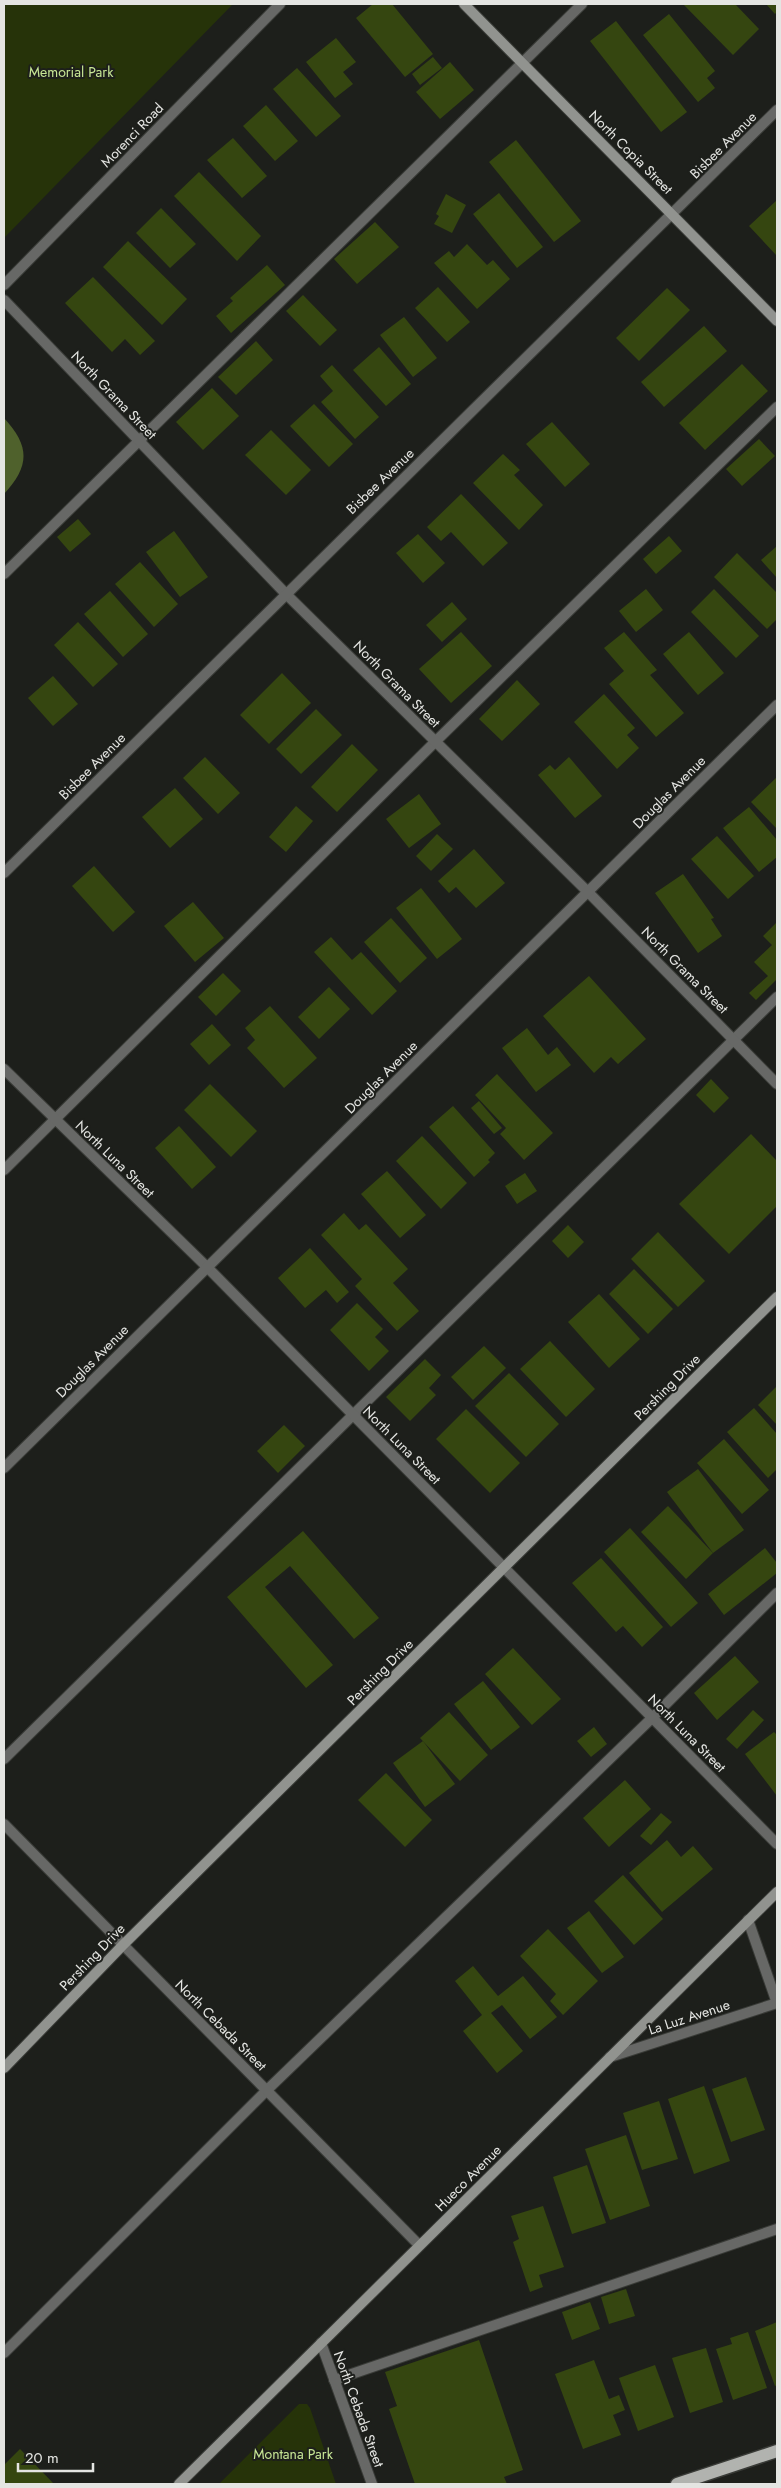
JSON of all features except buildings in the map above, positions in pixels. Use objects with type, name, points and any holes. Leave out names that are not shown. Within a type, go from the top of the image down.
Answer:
[{"type":"main road","name":"North Copia Street","points":[[464,4],[777,321]]},
{"type":"main road","name":"Pershing Drive","points":[[4,2068],[123,1945],[777,1297]]},
{"type":"main road","name":"Hueco Avenue","points":[[179,2484],[777,1892]]},
{"type":"main road","points":[[677,2484],[777,2451]]},
{"type":"street","name":"Morenci Road","points":[[4,285],[280,4]]},
{"type":"street","points":[[4,574],[582,4]]},
{"type":"street","name":"Bisbee Avenue","points":[[4,873],[285,593],[777,110]]},
{"type":"street","name":"North Grama Street","points":[[4,300],[285,593],[588,892],[777,1084]]},
{"type":"street","points":[[4,1170],[436,741],[777,407]]},
{"type":"street","name":"Douglas Avenue","points":[[4,1468],[777,705]]},
{"type":"street","points":[[4,1759],[777,997]]},
{"type":"street","name":"North Luna Street","points":[[4,1069],[54,1120],[207,1267],[777,1844]]},
{"type":"street","points":[[4,2353],[266,2091],[652,1718],[777,1593]]},
{"type":"street","name":"North Cebada Street","points":[[4,1824],[419,2245]]},
{"type":"street","points":[[748,1920],[777,2003]]},
{"type":"street","name":"La Luz Avenue","points":[[609,2058],[777,2003]]},
{"type":"street","points":[[334,2380],[777,2229]]},
{"type":"street","name":"North Cebada Street","points":[[321,2343],[372,2484]]},
{"type":"green space","name":"Memorial Park","points":[[4,4],[233,4],[4,238]]},
{"type":"green space","name":"Montana Park","points":[[299,2404],[307,2404],[310,2408],[336,2484],[219,2484]]},
{"type":"shaded area","points":[[4,418],[19,438],[23,456],[19,474],[4,494]]}]
